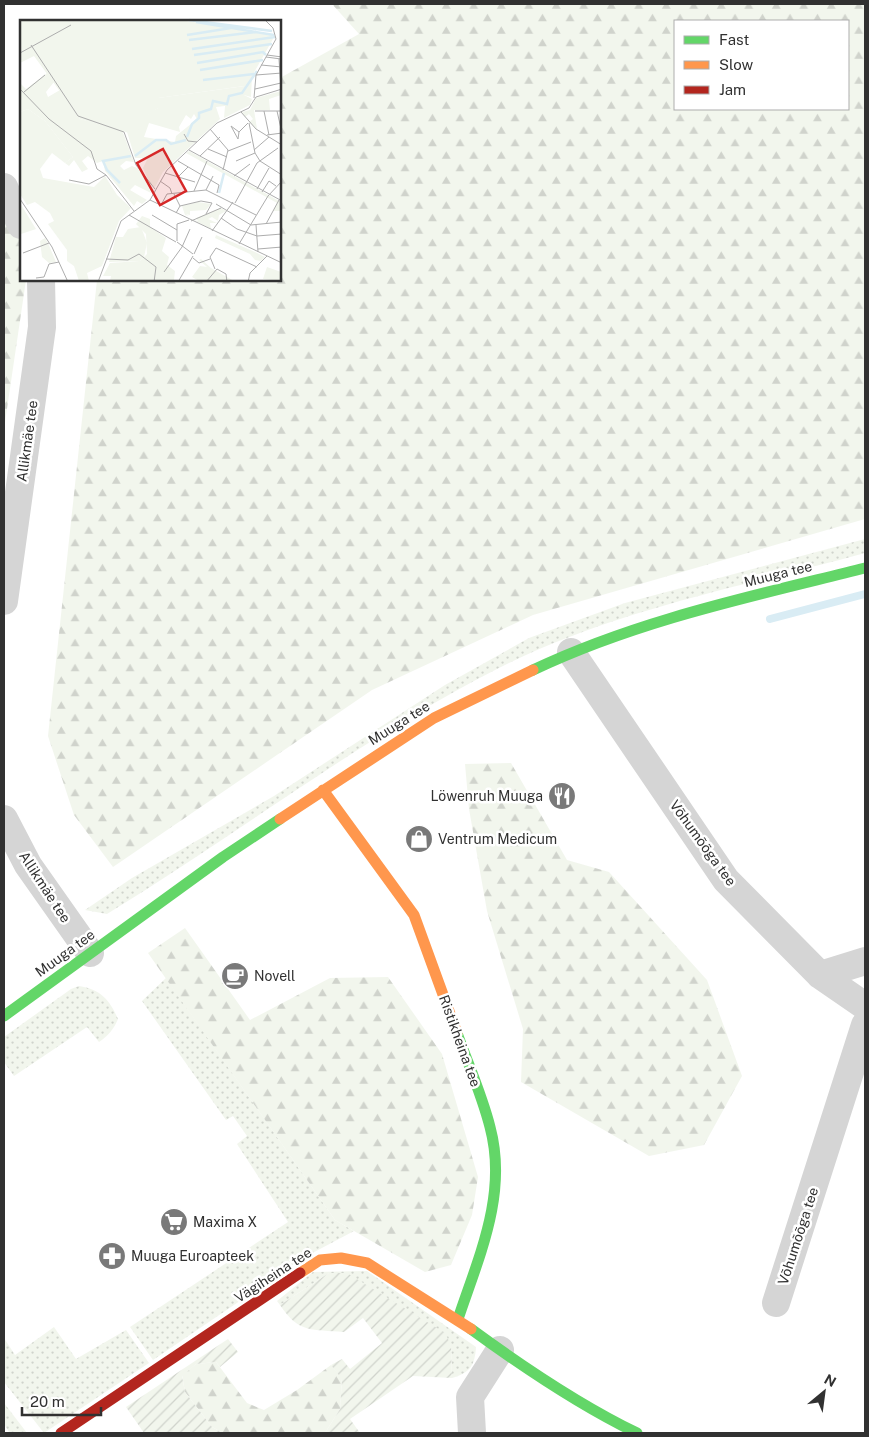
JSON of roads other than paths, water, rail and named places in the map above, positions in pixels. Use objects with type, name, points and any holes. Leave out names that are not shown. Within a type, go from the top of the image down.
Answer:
[{"type":"street","points":[[4,188],[20,223]]},
{"type":"street","name":"Allikmäe tee","points":[[4,601],[42,327],[42,281]]},
{"type":"street","name":"Muuga tee","points":[[4,1016],[223,857],[434,718],[571,652],[688,612],[865,568]]},
{"type":"street","name":"Võhumõõga tee","points":[[571,652],[726,880],[820,975],[865,1006]]},
{"type":"street","name":"Ristikheina tee","points":[[323,790],[414,915],[490,1126],[495,1153],[496,1186],[488,1224],[458,1319]]},
{"type":"street","name":"Allikmäe tee","points":[[4,819],[28,865],[90,953]]},
{"type":"street","points":[[820,975],[865,961]]},
{"type":"street","name":"Võhumõõga tee","points":[[776,1303],[865,1025]]},
{"type":"street","name":"Vägiheina tee","points":[[61,1433],[320,1260],[342,1258],[367,1263],[458,1319],[500,1350],[610,1420],[637,1433]]},
{"type":"street","points":[[472,1433],[470,1398],[500,1350]]},
{"type":"waterway","points":[[770,619],[865,594]]},
{"type":"place","name":"Löwenruh Muuga","points":[[562,796]]},
{"type":"place","name":"Ventrum Medicum","points":[[419,839]]},
{"type":"place","name":"Novell","points":[[235,976]]},
{"type":"place","name":"Maxima X","points":[[174,1222]]},
{"type":"place","name":"Muuga Euroapteek","points":[[112,1256]]}]
